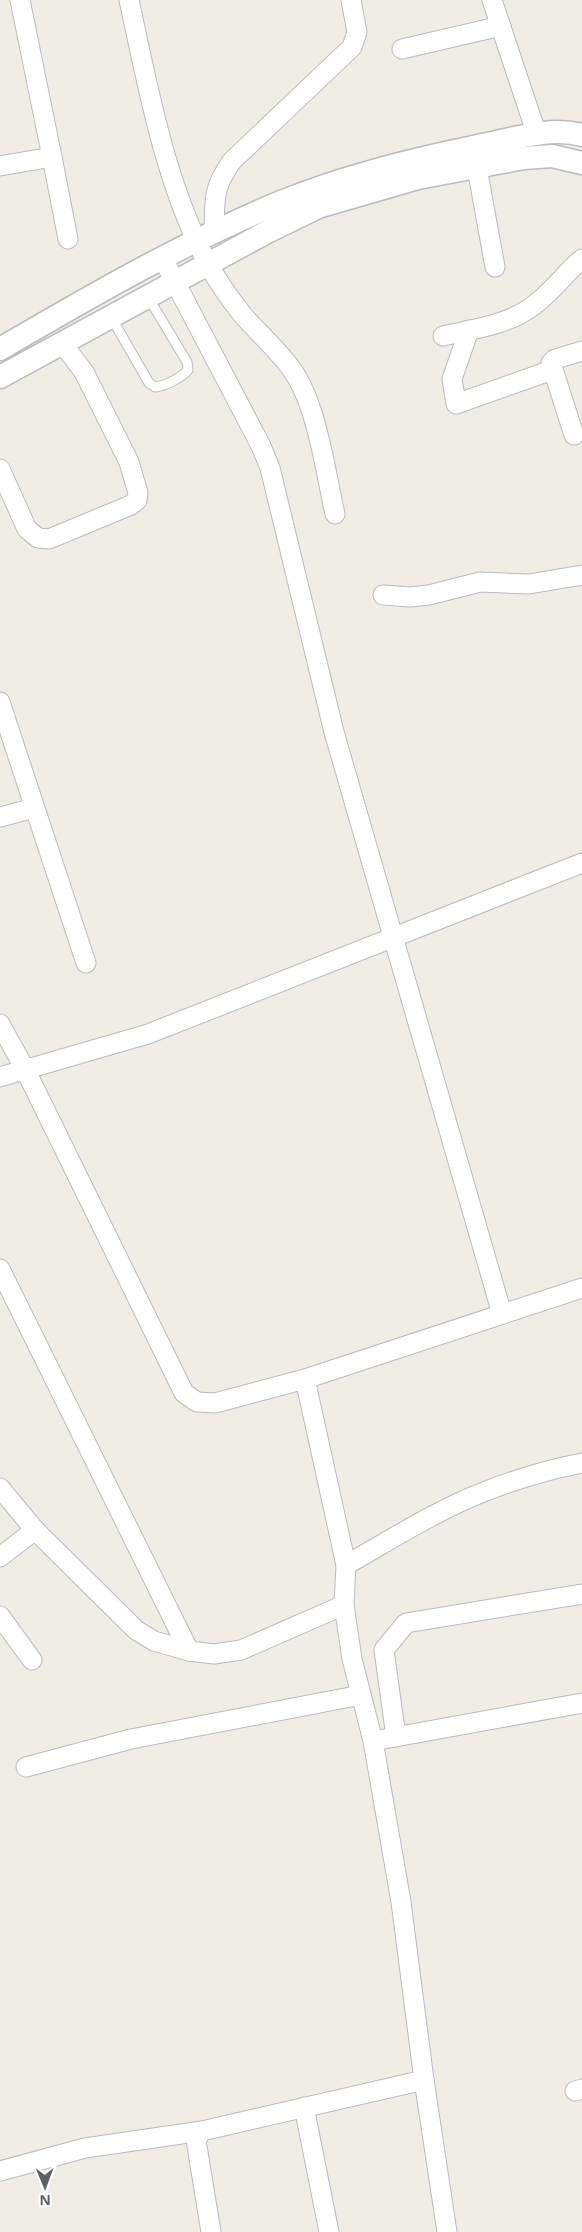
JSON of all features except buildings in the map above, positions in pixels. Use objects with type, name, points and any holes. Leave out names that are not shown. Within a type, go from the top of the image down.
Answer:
[{"type":"street","points":[[20,0],[68,239]]},
{"type":"street","points":[[129,0],[160,135],[178,193],[206,237]]},
{"type":"street","points":[[335,514],[313,418],[299,383],[290,367],[241,313],[208,264],[206,237],[216,189],[232,161],[352,47],[357,32],[351,0]]},
{"type":"street","points":[[492,0],[536,135]]},
{"type":"street","points":[[402,49],[501,26]]},
{"type":"street","points":[[0,349],[79,303],[163,259],[281,202],[332,184],[413,160],[536,135],[560,132],[582,135]]},
{"type":"street","points":[[0,377],[267,232],[318,207],[418,178],[524,158],[552,156],[582,163]]},
{"type":"street","points":[[0,166],[52,158]]},
{"type":"street","points":[[477,168],[495,267]]},
{"type":"street","points":[[163,259],[176,281],[270,468],[334,732],[502,1314]]},
{"type":"street","points":[[443,336],[519,315],[535,305],[582,259]]},
{"type":"street","points":[[469,330],[452,379],[456,404],[552,370]]},
{"type":"street","points":[[0,469],[27,529],[38,538],[49,539],[131,505],[137,500],[138,493],[129,462],[84,372],[62,343]]},
{"type":"street","points":[[574,435],[551,364],[555,359],[582,352]]},
{"type":"street","points":[[383,595],[410,597],[429,595],[480,582],[529,584],[582,575]]},
{"type":"street","points":[[0,702],[86,963]]},
{"type":"street","points":[[0,817],[34,808]]},
{"type":"street","points":[[0,1077],[148,1034],[582,864]]},
{"type":"street","points":[[0,1024],[25,1069],[184,1394],[197,1402],[215,1403],[305,1379],[582,1288]]},
{"type":"street","points":[[0,1269],[5,1293],[189,1651]]},
{"type":"street","points":[[305,1379],[346,1565],[344,1609],[352,1659],[373,1741],[401,1902],[424,2080],[447,2232]]},
{"type":"street","points":[[346,1565],[435,1515],[486,1491],[559,1467],[582,1462]]},
{"type":"street","points":[[0,1488],[35,1530],[136,1630],[154,1641],[189,1651],[214,1654],[241,1650],[344,1609]]},
{"type":"street","points":[[0,1557],[35,1530]]},
{"type":"street","points":[[396,1737],[384,1650],[406,1623],[582,1594]]},
{"type":"street","points":[[0,1616],[32,1660]]},
{"type":"street","points":[[26,1767],[131,1739],[361,1695]]},
{"type":"street","points":[[373,1741],[582,1703]]},
{"type":"street","points":[[0,2171],[85,2148],[202,2131],[424,2080]]},
{"type":"street","points":[[304,2107],[329,2232]]},
{"type":"street","points":[[202,2131],[196,2140],[210,2232]]},
{"type":"lane","points":[[111,317],[149,383],[155,387],[161,386],[184,374],[188,370],[187,362],[148,297]]}]
